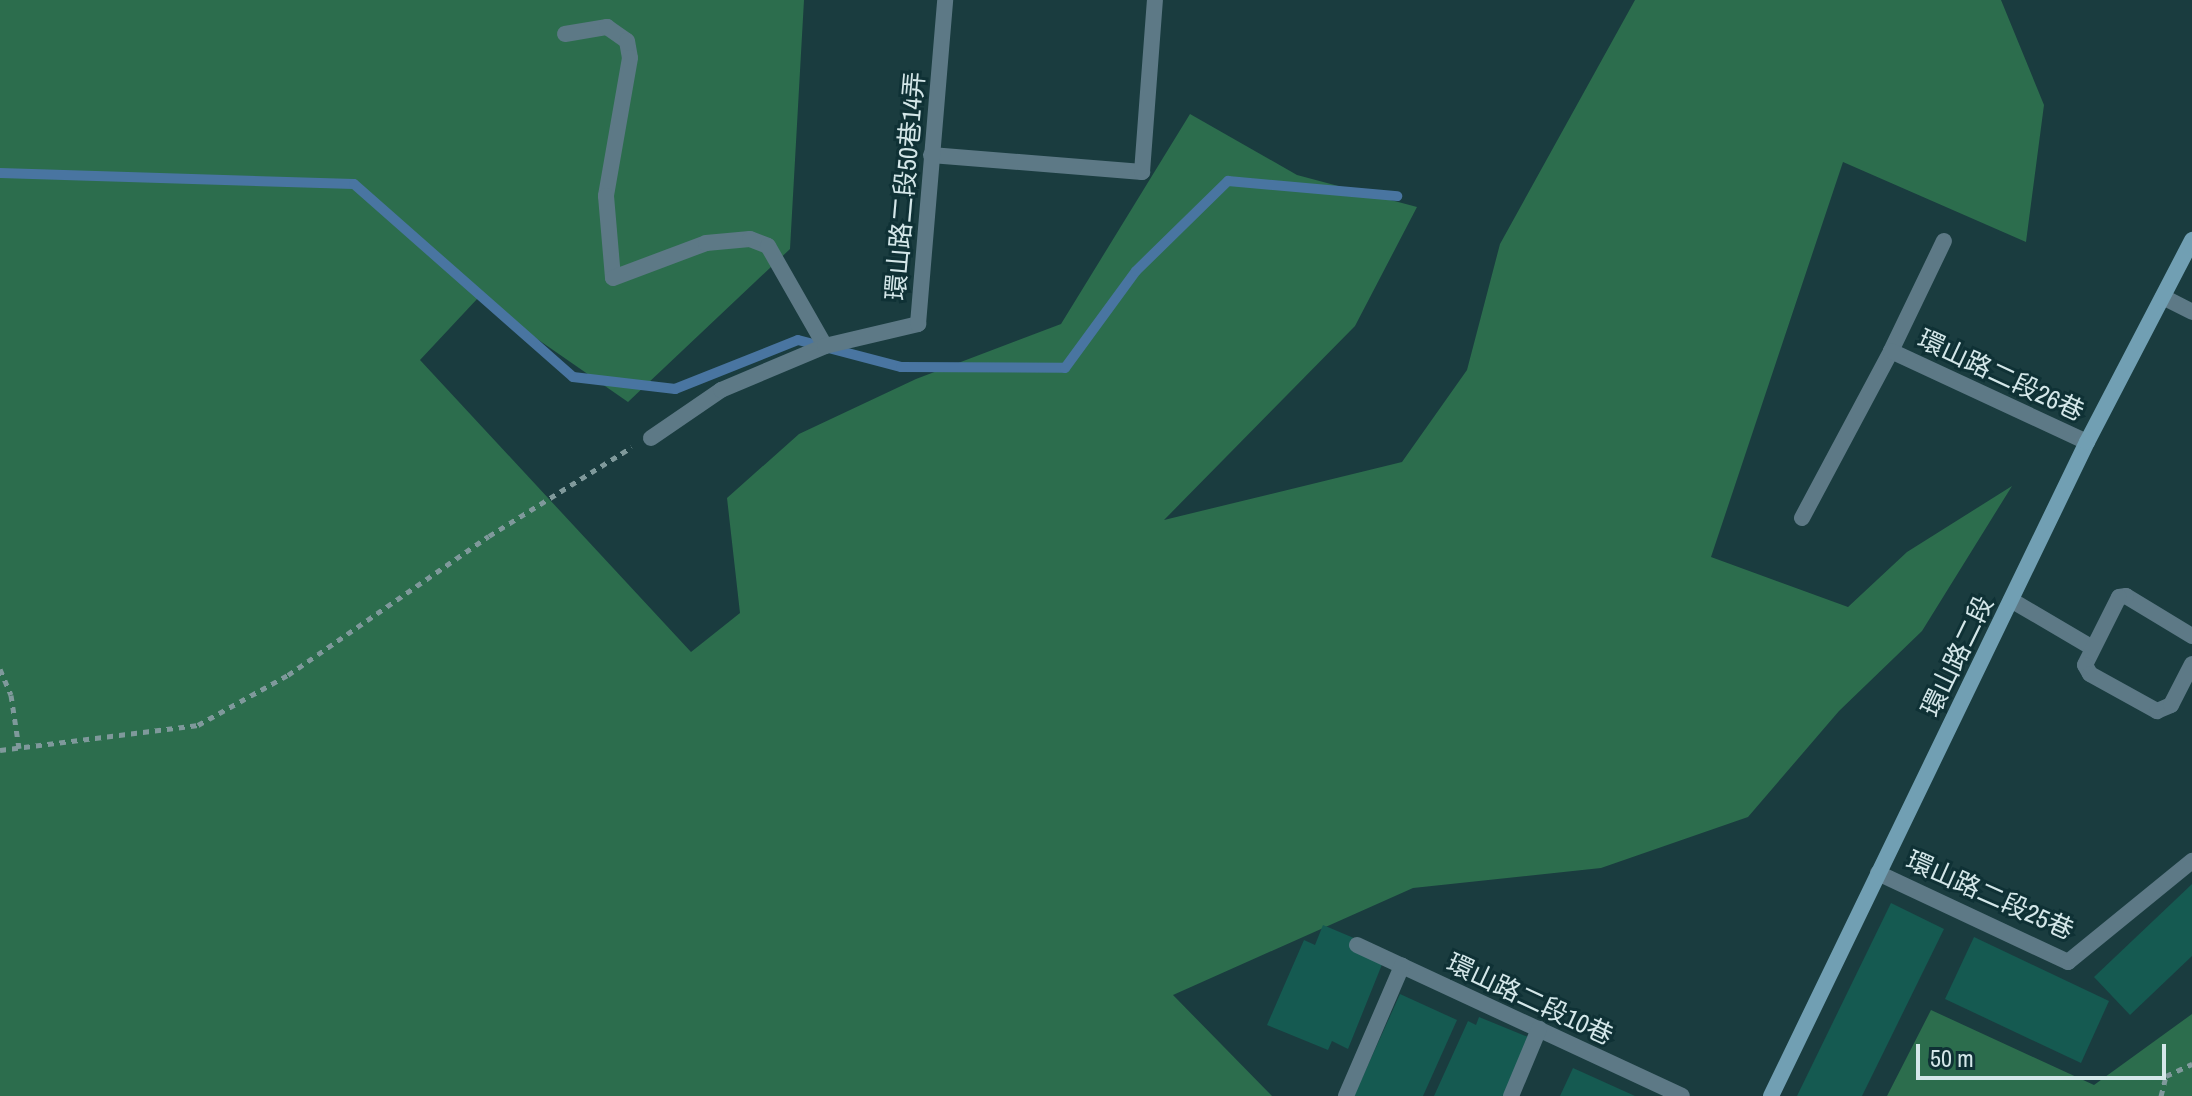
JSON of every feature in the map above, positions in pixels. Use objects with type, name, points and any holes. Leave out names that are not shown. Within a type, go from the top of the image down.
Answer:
[{"type":"street","name":"環山路二段50巷14弄","points":[[651,438],[721,390],[825,346],[918,324],[945,0]]},
{"type":"street","points":[[931,155],[1142,172],[1155,0]]},
{"type":"street","points":[[565,34],[607,27],[627,41],[630,58],[606,196],[613,278],[706,243],[750,239],[768,246],[825,346]]},
{"type":"street","name":"環山路二段","points":[[1771,1096],[2087,442],[2192,240]]},
{"type":"street","points":[[1891,351],[1944,241]]},
{"type":"street","points":[[2163,297],[2192,312]]},
{"type":"street","name":"環山路二段26巷","points":[[1802,518],[1891,351],[2087,442]]},
{"type":"street","points":[[2192,636],[2126,596],[2113,601],[2085,658],[2090,674],[2157,711],[2171,705],[2192,664]]},
{"type":"street","points":[[2011,600],[2091,647]]},
{"type":"street","name":"環山路二段25巷","points":[[1878,873],[2068,962],[2192,861]]},
{"type":"street","name":"環山路二段10巷","points":[[1357,945],[1682,1096]]},
{"type":"street","points":[[1346,1096],[1402,966]]},
{"type":"street","points":[[1511,1096],[1539,1029]]},
{"type":"path","points":[[0,750],[198,725],[328,649],[597,464],[651,438]]},
{"type":"path","points":[[0,669],[11,695],[19,748]]},
{"type":"path","points":[[2161,1096],[2166,1076],[2192,1064]]},
{"type":"green space","points":[[0,0],[804,0],[790,249],[628,402],[478,298],[420,360],[691,652],[740,613],[727,498],[799,434],[916,379],[1061,324],[1190,114],[1297,175],[1417,207],[1355,326],[1164,520],[1402,462],[1467,370],[1500,244],[1635,0],[2001,0],[2044,105],[2026,242],[1843,162],[1711,557],[1848,607],[1907,552],[2012,486],[1922,631],[1839,711],[1748,817],[1601,868],[1413,888],[1173,995],[1272,1096],[0,1096]]},
{"type":"green space","points":[[1931,1010],[2094,1085],[2192,1014],[2192,1096],[1887,1096]]},
{"type":"building","points":[[2192,884],[2192,956],[2130,1015],[2094,977]]},
{"type":"building","points":[[1891,903],[1944,929],[1862,1096],[1797,1096]]},
{"type":"building","points":[[1323,925],[1387,952],[1348,1049],[1332,1041],[1328,1050],[1267,1025],[1304,940],[1315,945]]},
{"type":"building","points":[[1974,937],[2109,1001],[2081,1063],[1945,999]]},
{"type":"building","points":[[1400,994],[1457,1020],[1423,1096],[1354,1096]]},
{"type":"building","points":[[1479,1017],[1533,1039],[1509,1096],[1434,1096],[1468,1021],[1476,1025]]},
{"type":"building","points":[[1573,1068],[1635,1096],[1560,1096]]},
{"type":"waterway","points":[[0,173],[354,184],[573,377],[675,389],[798,340],[901,367],[1065,368],[1136,271],[1228,181],[1397,196]]}]
